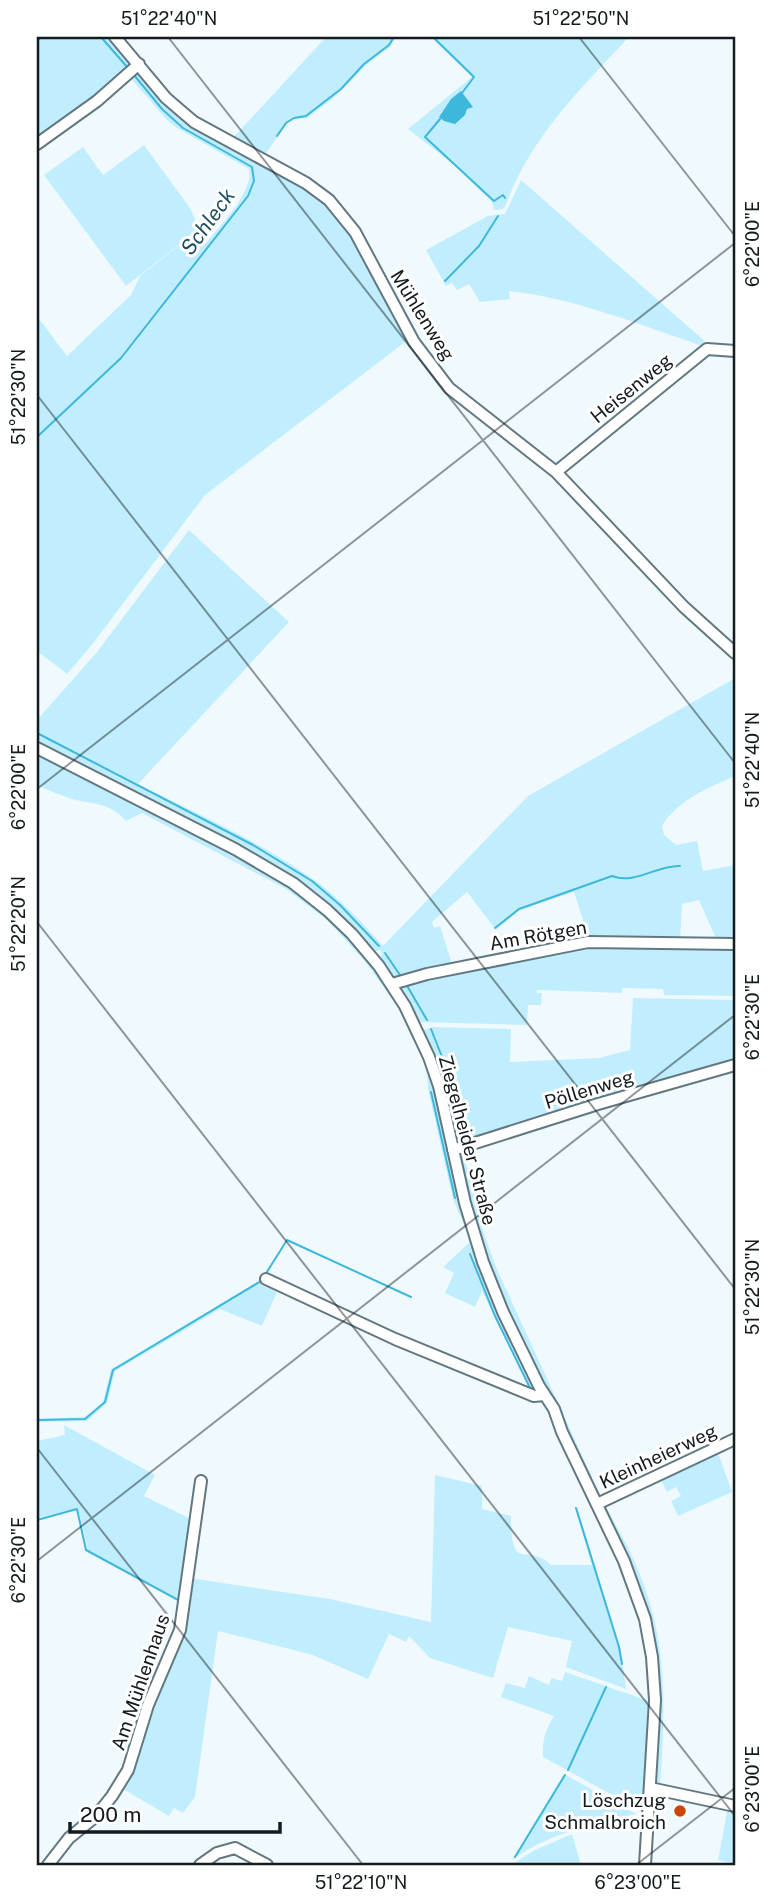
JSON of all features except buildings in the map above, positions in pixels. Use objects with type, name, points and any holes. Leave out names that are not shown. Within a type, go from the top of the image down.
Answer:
[{"type":"street","name":"Mühlenweg","points":[[115,37],[166,98],[194,122],[306,183],[329,200],[355,232],[415,342],[449,388],[556,472],[684,607],[735,653]]},
{"type":"street","points":[[37,144],[97,101],[138,66]]},
{"type":"street","name":"Heisenweg","points":[[556,472],[707,349],[735,351]]},
{"type":"street","name":"Ziegelheider Straße","points":[[37,748],[235,849],[293,883],[352,934],[392,984],[415,1026],[439,1086],[468,1214],[483,1262],[503,1312],[544,1395],[554,1409],[562,1432],[633,1582],[649,1638],[655,1700],[645,1865]]},
{"type":"street","name":"Am Rötgen","points":[[392,984],[427,974],[588,942],[735,944]]},
{"type":"street","name":"Pöllenweg","points":[[453,1150],[598,1104],[735,1065]]},
{"type":"street","points":[[266,1279],[421,1349],[534,1396],[544,1395]]},
{"type":"street","name":"Kleinheierweg","points":[[597,1504],[735,1439]]},
{"type":"street","name":"Am Mühlenhaus","points":[[48,1865],[69,1838],[96,1816],[113,1796],[128,1770],[148,1705],[180,1630],[201,1481]]},
{"type":"street","points":[[650,1788],[735,1806]]},
{"type":"street","points":[[200,1865],[217,1853],[234,1848],[267,1865]]},
{"type":"shaded area","points":[[39,37],[108,37],[183,120],[302,185],[324,200],[341,217],[409,339],[205,495],[67,674],[37,651],[37,316],[67,356],[131,295],[140,276],[197,231],[206,243],[241,198],[249,178],[249,169],[177,128],[126,73],[37,139]]},
{"type":"shaded area","points":[[326,37],[396,37],[390,47],[365,66],[332,99],[307,118],[294,119],[287,124],[264,156],[232,139]]},
{"type":"shaded area","points":[[431,37],[629,37],[558,115],[528,158],[506,205],[503,209],[494,210],[492,202],[453,164],[408,129],[472,77]]},
{"type":"shaded area","points":[[144,145],[190,208],[199,229],[126,286],[44,175],[83,147],[103,175]]},
{"type":"shaded area","points":[[521,180],[708,344],[706,347],[558,299],[509,291],[510,299],[480,302],[469,284],[457,290],[452,283],[446,286],[426,250],[488,216],[505,214]]},
{"type":"shaded area","points":[[189,530],[289,622],[138,784],[227,828],[292,865],[332,894],[383,946],[528,796],[735,678],[735,776],[685,801],[662,826],[664,835],[676,845],[697,841],[703,871],[735,865],[735,941],[717,941],[699,900],[682,904],[680,941],[589,939],[574,892],[520,910],[496,930],[467,892],[432,922],[434,928],[440,926],[453,967],[393,980],[379,959],[382,954],[380,950],[374,952],[301,885],[37,743],[37,720],[97,652]]},
{"type":"shaded area","points":[[37,750],[270,874],[325,913],[372,961],[403,1012],[428,1065],[396,1004],[363,959],[327,920],[286,889],[142,813],[126,821],[106,807],[69,798],[37,785]]},
{"type":"shaded area","points":[[585,944],[735,946],[735,996],[664,995],[663,989],[622,988],[622,993],[537,990],[537,993],[542,993],[541,1005],[528,1005],[527,1025],[417,1022],[399,988],[403,983]]},
{"type":"shaded area","points":[[633,998],[735,1000],[735,1061],[462,1144],[456,1142],[421,1031],[433,1027],[511,1029],[510,1062],[599,1058],[630,1050]]},
{"type":"shaded area","points":[[427,1070],[431,1072],[458,1189],[538,1392],[531,1392],[482,1291],[475,1307],[445,1293],[454,1273],[443,1267],[471,1241],[453,1199],[428,1089]]},
{"type":"shaded area","points":[[463,1150],[483,1231],[496,1267],[602,1499],[597,1498],[515,1330],[479,1240],[458,1154]]},
{"type":"shaded area","points":[[261,1278],[264,1280],[261,1285],[277,1292],[262,1326],[220,1309],[115,1371],[107,1403],[87,1421],[37,1422],[37,1419],[85,1417],[103,1402],[111,1369]]},
{"type":"shaded area","points":[[64,1425],[155,1475],[144,1496],[193,1520],[181,1600],[88,1551],[78,1508],[37,1518],[37,1441],[65,1435]]},
{"type":"shaded area","points":[[717,1450],[732,1492],[678,1516],[671,1501],[681,1496],[676,1487],[667,1492],[659,1476]]},
{"type":"shaded area","points":[[435,1475],[482,1486],[482,1509],[511,1516],[517,1552],[542,1558],[551,1565],[592,1565],[575,1508],[577,1507],[620,1647],[626,1689],[566,1667],[572,1641],[508,1627],[493,1678],[430,1658],[409,1636],[406,1642],[389,1634],[368,1679],[313,1655],[218,1631],[195,1797],[183,1813],[174,1808],[169,1816],[123,1789],[98,1821],[68,1845],[115,1797],[182,1630],[189,1578],[330,1599],[431,1622]]},
{"type":"shaded area","points":[[590,1498],[631,1586],[646,1640],[649,1668],[650,1724],[643,1812],[543,1757],[545,1736],[554,1716],[501,1697],[506,1683],[525,1688],[529,1676],[549,1685],[551,1678],[562,1681],[565,1672],[649,1701],[649,1674],[640,1622],[622,1572],[587,1499]]},
{"type":"shaded area","points":[[604,1502],[635,1563],[656,1626],[663,1678],[660,1787],[655,1785],[654,1647],[601,1507]]},
{"type":"shaded area","points":[[564,1774],[636,1814],[556,1836],[512,1860]]},
{"type":"shaded area","points":[[728,1807],[735,1809],[735,1864],[718,1860]]},
{"type":"shaded area","points":[[572,1834],[581,1865],[511,1865],[533,1851]]},
{"type":"water","points":[[461,91],[473,107],[467,109],[465,115],[455,124],[444,121],[439,117],[451,99]]},
{"type":"waterway","points":[[37,41],[41,37]]},
{"type":"waterway","name":"Schleck","points":[[101,37],[128,68]]},
{"type":"waterway","points":[[277,136],[286,123],[306,116],[341,89],[364,64],[389,45],[394,37]]},
{"type":"waterway","points":[[433,37],[474,77],[462,93]]},
{"type":"waterway","name":"Schleck","points":[[37,437],[121,358],[248,196],[254,181],[252,167],[183,128],[162,109],[134,75]]},
{"type":"waterway","points":[[440,119],[425,137],[494,201],[503,195],[505,198]]},
{"type":"waterway","points":[[445,281],[479,246],[498,216]]},
{"type":"waterway","points":[[37,733],[253,845],[312,881],[340,905],[379,946]]},
{"type":"waterway","points":[[495,928],[519,909],[612,876],[638,877],[663,868],[680,866]]},
{"type":"waterway","points":[[385,953],[400,975]]},
{"type":"waterway","points":[[406,984],[427,1020]]},
{"type":"waterway","points":[[431,1029],[448,1072]]},
{"type":"waterway","points":[[431,1092],[455,1198]]},
{"type":"waterway","points":[[265,1275],[287,1240],[411,1297]]},
{"type":"waterway","points":[[470,1254],[495,1316],[531,1390]]},
{"type":"waterway","points":[[37,1420],[85,1419],[105,1402],[113,1370],[261,1281]]},
{"type":"waterway","points":[[576,1508],[622,1664]]},
{"type":"waterway","points":[[37,1520],[77,1509],[86,1550],[180,1601]]},
{"type":"waterway","points":[[568,1770],[606,1687]]},
{"type":"waterway","points":[[515,1857],[565,1775]]},
{"type":"place","name":"Löschzug Schmalbroich","points":[[680,1811]]}]
